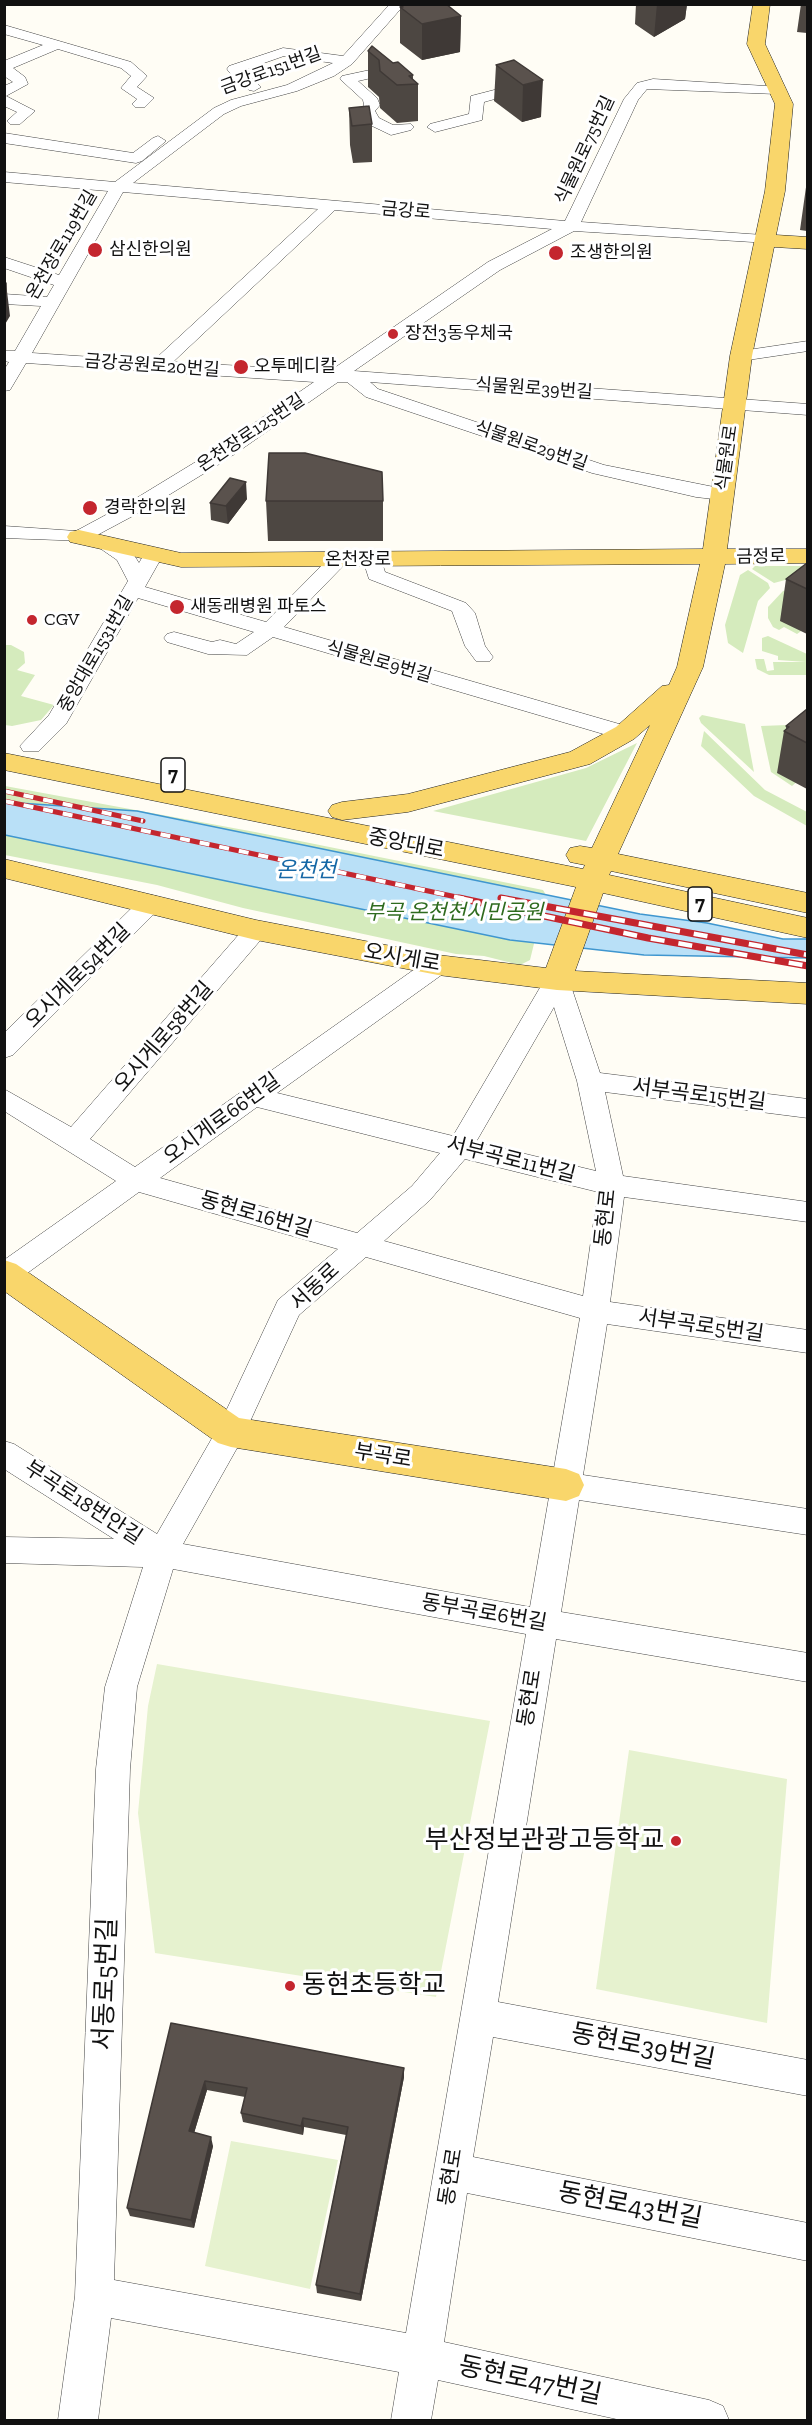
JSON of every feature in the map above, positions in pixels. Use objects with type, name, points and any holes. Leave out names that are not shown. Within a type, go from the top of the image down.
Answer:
[{"type":"main road","name":"식물원로","points":[[557,980],[594,879],[690,667],[714,558],[741,356],[763,240],[775,191],[784,105],[756,44],[762,4]]},
{"type":"main road","name":"금강로","points":[[763,240],[807,243]]},
{"type":"main road","name":"온천장로","points":[[90,540],[180,560],[714,558]]},
{"type":"main road","name":"금정로","points":[[714,558],[807,556]]},
{"type":"main road","points":[[342,811],[408,803],[580,758],[626,734],[667,698],[690,667]]},
{"type":"main road","name":"중앙대로","points":[[18,743],[342,811],[594,879],[807,903]]},
{"type":"main road","name":"중앙대로","points":[[4,761],[594,879],[807,928]]},
{"type":"main road","name":"오시게로","points":[[4,868],[256,930],[438,965],[557,980],[807,994]]},
{"type":"main road","name":"부곡로","points":[[5,1273],[231,1432],[566,1485]]},
{"type":"street","name":"금강로151번길","points":[[119,186],[219,111],[236,103],[315,80],[347,62],[398,4]]},
{"type":"street","points":[[4,29],[126,65],[140,76],[128,88],[147,98],[140,104]]},
{"type":"street","points":[[4,92],[21,84],[20,80],[5,70],[6,66],[56,45]]},
{"type":"street","points":[[254,87],[234,69],[283,52],[347,62]]},
{"type":"street","points":[[384,71],[346,79],[370,98],[372,105],[367,111],[373,122],[391,130],[406,127]]},
{"type":"street","points":[[4,138],[136,158],[207,107],[254,87],[296,78]]},
{"type":"street","name":"식물원로75번길","points":[[571,226],[631,99],[642,86],[652,83],[777,90]]},
{"type":"street","points":[[435,127],[477,117],[476,99],[530,85]]},
{"type":"street","points":[[4,100],[27,111],[15,121]]},
{"type":"street","name":"금강로","points":[[9,179],[119,186],[571,226],[763,240]]},
{"type":"street","name":"온천장로119번길","points":[[4,386],[13,356],[52,303],[119,186]]},
{"type":"street","points":[[158,366],[333,204]]},
{"type":"street","name":"온천장로125번길","points":[[90,540],[191,479],[342,376],[494,266],[571,226]]},
{"type":"street","points":[[4,262],[63,282]]},
{"type":"street","points":[[4,299],[52,303]]},
{"type":"street","points":[[741,356],[807,346]]},
{"type":"street","name":"금강공원로20번길","points":[[13,356],[314,377],[342,376]]},
{"type":"street","name":"식물원로39번길","points":[[342,376],[807,410]]},
{"type":"street","name":"식물원로29번길","points":[[342,376],[372,393],[599,469],[696,491],[722,494]]},
{"type":"street","name":"온천장로","points":[[4,532],[90,540]]},
{"type":"street","points":[[90,540],[125,556],[136,585]]},
{"type":"street","name":"중앙대로1531번길","points":[[18,743],[58,719],[153,555]]},
{"type":"street","points":[[174,638],[215,650],[220,646],[240,651],[270,630],[338,560]]},
{"type":"street","points":[[373,560],[376,574],[459,607],[465,613],[475,646],[483,657]]},
{"type":"street","name":"식물원로9번길","points":[[136,585],[270,630],[626,734]]},
{"type":"street","name":"오시게로54번길","points":[[4,1048],[151,903]]},
{"type":"street","name":"오시게로58번길","points":[[72,1143],[256,930]]},
{"type":"street","name":"오시게로66번길","points":[[5,1273],[438,965]]},
{"type":"street","name":"동현로","points":[[411,2421],[595,1311],[612,1185],[590,1081],[557,980]]},
{"type":"street","name":"서동로","points":[[162,1554],[231,1432],[288,1308],[421,1193],[460,1147],[557,980]]},
{"type":"street","name":"서부곡로15번길","points":[[590,1081],[807,1109]]},
{"type":"street","name":"서부곡로11번길","points":[[253,1097],[612,1185],[807,1212]]},
{"type":"street","name":"동현로16번길","points":[[4,1098],[72,1143],[136,1181],[595,1311]]},
{"type":"street","name":"서부곡로5번길","points":[[595,1311],[807,1342]]},
{"type":"street","name":"부곡로18번안길","points":[[4,1453],[162,1554]]},
{"type":"street","name":"부곡로","points":[[566,1485],[807,1522]]},
{"type":"street","points":[[4,1550],[162,1554]]},
{"type":"street","name":"동부곡로6번길","points":[[162,1554],[807,1668]]},
{"type":"street","name":"서동로5번길","points":[[78,2421],[94,2296],[113,1769],[121,1687],[162,1554]]},
{"type":"street","name":"동현로39번길","points":[[477,2016],[807,2078]]},
{"type":"street","name":"동현로43번길","points":[[452,2170],[807,2242]]},
{"type":"street","name":"동현로47번길","points":[[94,2296],[421,2357],[710,2421]]},
{"type":"green space","points":[[755,566],[807,566],[789,579],[774,583],[752,569]]},
{"type":"green space","points":[[748,570],[768,583],[770,588],[758,601],[743,653],[728,643],[725,625],[740,575]]},
{"type":"green space","points":[[800,586],[807,627],[797,634],[784,627],[779,630],[773,627],[768,618],[768,607],[783,591]]},
{"type":"green space","points":[[768,636],[807,654],[807,675],[769,675],[757,669],[755,659],[764,659],[767,671],[774,670],[773,662],[806,662],[778,660],[778,656],[762,651],[762,638]]},
{"type":"green space","points":[[5,645],[11,645],[24,652],[25,663],[17,670],[35,675],[21,696],[54,705],[41,720],[12,726],[5,725]]},
{"type":"green space","points":[[702,715],[745,724],[754,772],[701,723],[699,718]]},
{"type":"green space","points":[[787,725],[799,780],[792,786],[771,772],[761,726]]},
{"type":"green space","points":[[704,731],[765,790],[807,812],[807,826],[754,796],[701,746]]},
{"type":"green space","points":[[637,743],[586,841],[433,811],[586,768]]},
{"type":"green space","name":"온천천","points":[[5,786],[255,832],[543,890],[546,895],[530,960],[520,965],[484,956],[456,954],[243,908],[157,885],[5,855]]},
{"type":"green space","points":[[157,1664],[490,1721],[436,1997],[155,1953],[138,1813],[148,1706]]},
{"type":"green space","points":[[629,1750],[787,1779],[767,2023],[596,1989]]},
{"type":"green space","points":[[231,2141],[338,2160],[310,2289],[205,2266]]},
{"type":"water","name":"온천천","points":[[4,802],[137,811],[640,914],[707,923],[783,939],[807,939],[807,958],[644,955],[510,940],[5,835]]},
{"type":"building","points":[[400,4],[446,4],[461,16],[422,24],[400,7],[403,7]]},
{"type":"building","points":[[372,46],[393,63],[398,62],[413,75],[409,76],[418,84],[397,85],[380,71],[379,60],[368,51]]},
{"type":"building","points":[[514,60],[543,80],[523,85],[496,65]]},
{"type":"building","points":[[369,106],[372,124],[352,126],[349,108]]},
{"type":"building","points":[[4,283],[6,283],[6,293],[4,296]]},
{"type":"building","points":[[269,453],[305,453],[382,472],[383,501],[266,501]]},
{"type":"building","points":[[230,478],[246,482],[226,506],[210,503]]},
{"type":"building","points":[[807,563],[807,589],[786,579]]},
{"type":"building","points":[[807,709],[807,743],[784,731],[789,727],[786,726]]},
{"type":"building","name":"동현초등학교","points":[[171,2023],[404,2068],[360,2294],[316,2285],[348,2127],[303,2118],[301,2126],[241,2113],[247,2088],[205,2081],[189,2131],[211,2137],[191,2220],[127,2208]]},
{"type":"railway","points":[[4,791],[143,821]]},
{"type":"railway","points":[[4,801],[466,899]]},
{"type":"railway","points":[[459,898],[648,938],[808,966]]},
{"type":"railway","points":[[508,899],[501,898],[808,955]]},
{"type":"place","name":"삼신한의원","points":[[95,250]]},
{"type":"place","name":"조생한의원","points":[[556,253]]},
{"type":"place","name":"장전3동우체국","points":[[393,334]]},
{"type":"place","name":"오투메디칼","points":[[241,367]]},
{"type":"place","name":"경락한의원","points":[[90,508]]},
{"type":"place","name":"새동래병원 파토스","points":[[177,607]]},
{"type":"place","name":"CGV","points":[[32,620]]},
{"type":"place","name":"부산정보관광고등학교","points":[[676,1841]]},
{"type":"place","name":"동현초등학교","points":[[290,1986]]},
{"type":"park label","name":"부곡 온천천시민공원","points":[[454,913]]}]
